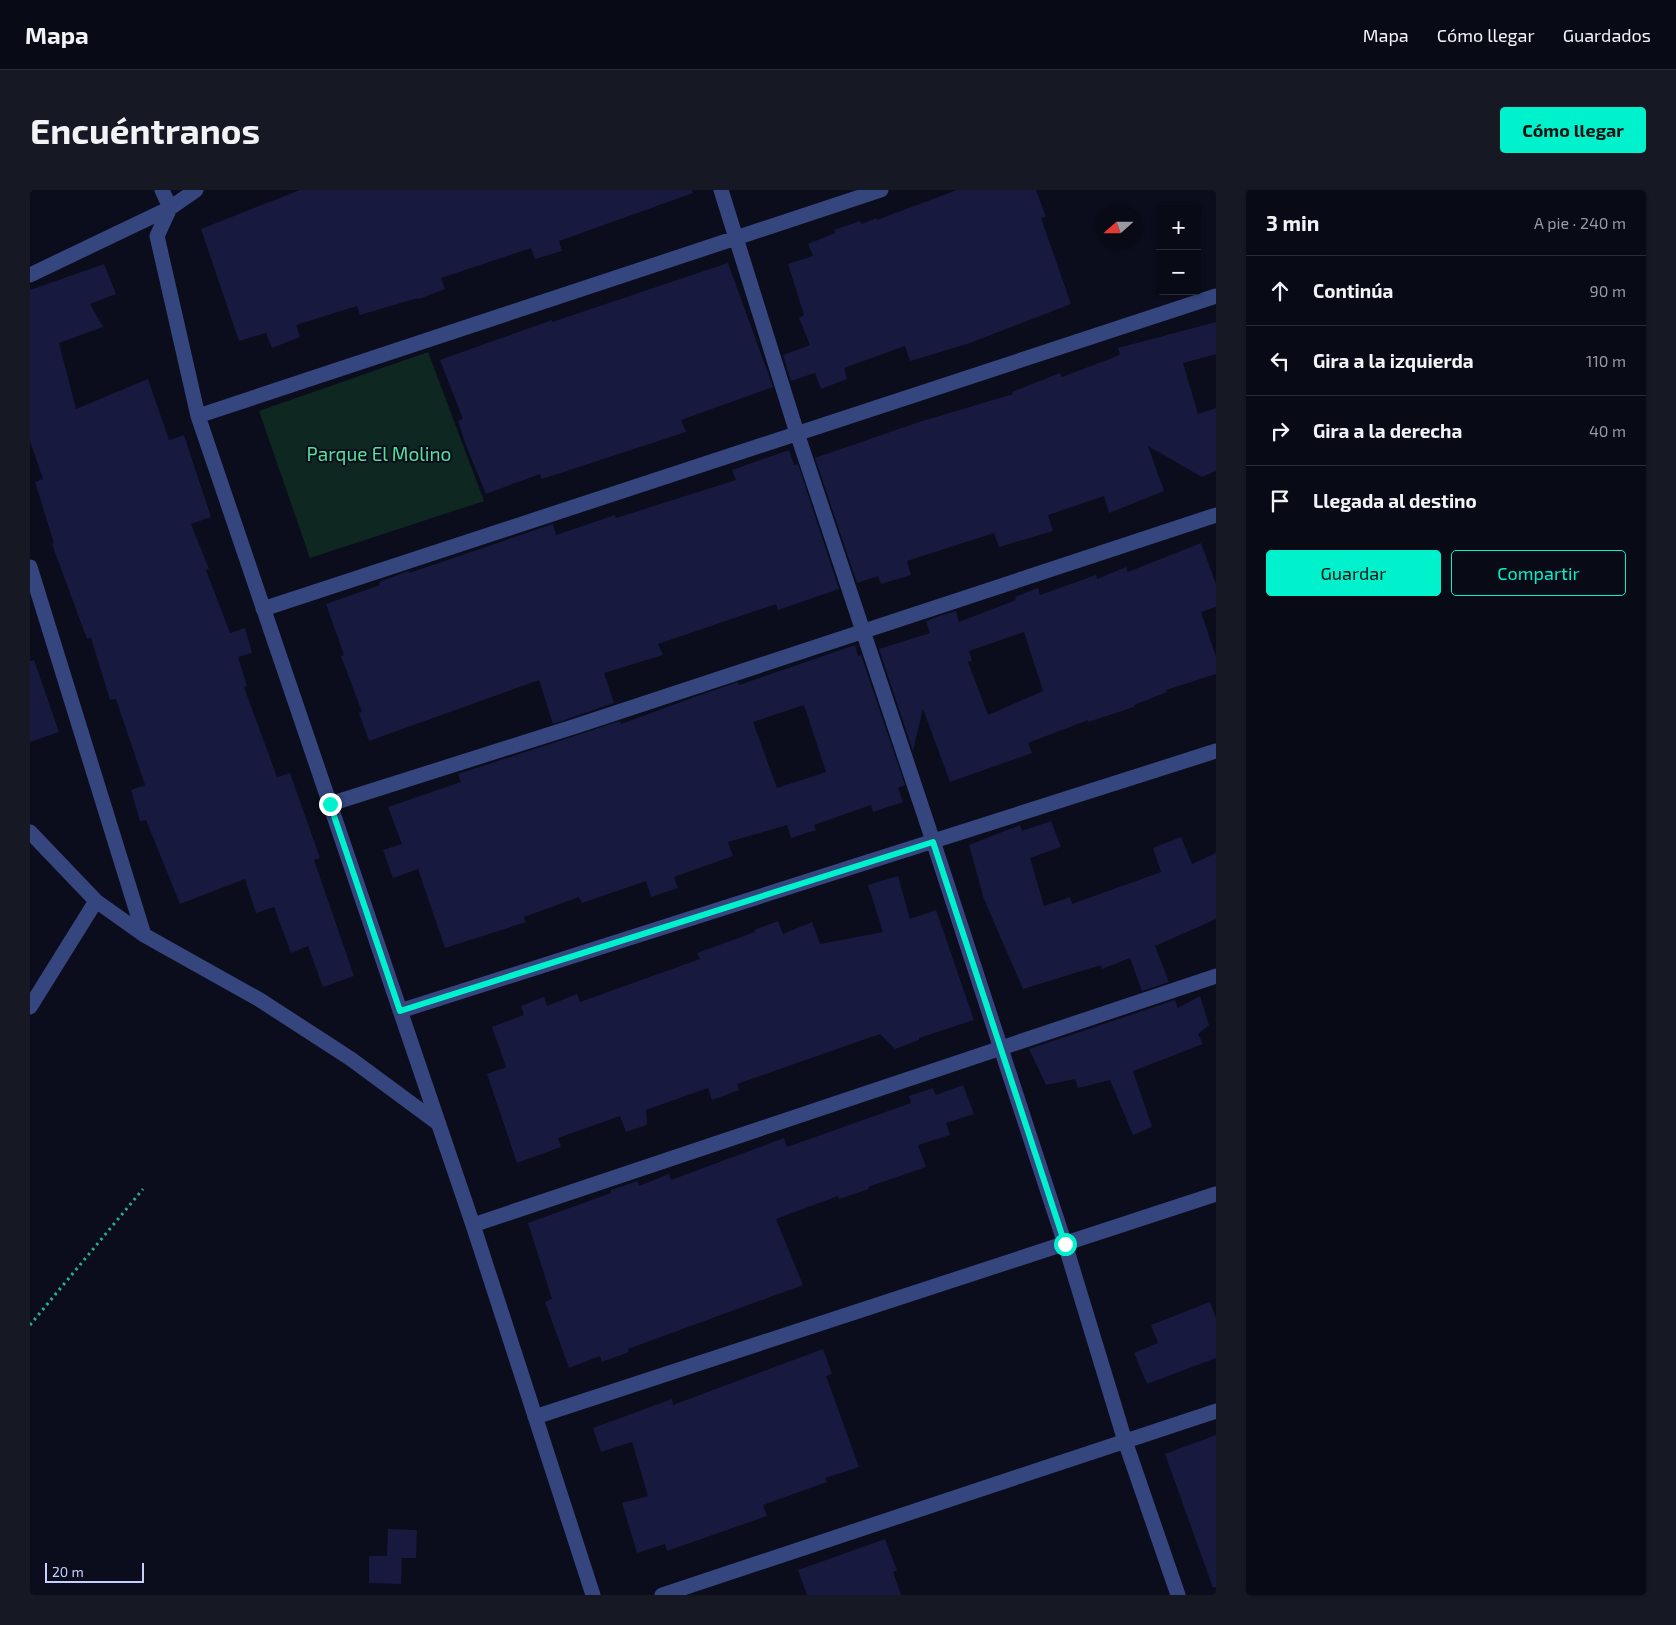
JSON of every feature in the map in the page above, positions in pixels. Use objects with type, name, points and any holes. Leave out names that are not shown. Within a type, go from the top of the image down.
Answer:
[{"type":"street","points":[[162,190],[170,208],[157,236],[198,416],[473,1225],[593,1595]]},
{"type":"street","points":[[30,276],[170,208],[196,190]]},
{"type":"street","points":[[722,190],[797,433],[864,630],[999,1049],[1065,1244],[1126,1441],[1178,1595]]},
{"type":"street","points":[[198,416],[882,190]]},
{"type":"street","points":[[263,608],[1216,296]]},
{"type":"street","points":[[330,804],[576,726],[1216,515]]},
{"type":"street","points":[[30,567],[144,935]]},
{"type":"street","points":[[400,1011],[1216,751]]},
{"type":"street","points":[[30,832],[96,901],[144,935],[260,1000],[351,1059],[439,1124]]},
{"type":"street","points":[[30,1007],[96,901]]},
{"type":"street","points":[[473,1225],[1216,976]]},
{"type":"street","points":[[535,1417],[1216,1194]]},
{"type":"street","points":[[662,1595],[1216,1411]]},
{"type":"path","points":[[30,1325],[143,1189]]},
{"type":"green space","name":"Parque El Molino","points":[[428,352],[484,501],[310,558],[259,411]]},
{"type":"building","points":[[300,190],[692,190],[693,193],[559,241],[562,251],[535,259],[531,248],[441,278],[445,289],[419,299],[360,315],[357,306],[296,325],[300,337],[272,348],[266,333],[239,341],[201,229]]},
{"type":"building","points":[[957,190],[1036,190],[1046,217],[1041,218],[1071,304],[967,344],[910,361],[905,346],[844,368],[847,379],[821,389],[815,373],[791,381],[783,355],[810,345],[799,318],[804,315],[788,264],[813,256],[808,244],[835,233],[834,230],[860,221],[862,224],[876,218],[877,220]]},
{"type":"building","points":[[728,263],[773,387],[681,420],[686,432],[542,479],[540,474],[486,494],[467,448],[458,421],[463,419],[440,360],[552,320],[552,322]]},
{"type":"building","points":[[104,264],[116,294],[90,304],[103,327],[59,343],[76,409],[148,379],[169,440],[184,435],[211,517],[191,524],[209,569],[206,570],[230,633],[245,628],[252,653],[238,657],[247,686],[244,687],[277,777],[290,773],[320,858],[314,860],[354,976],[323,987],[308,946],[291,953],[274,907],[256,913],[245,879],[180,904],[146,820],[140,821],[131,790],[145,785],[116,699],[110,700],[91,638],[87,639],[52,544],[54,543],[35,482],[43,479],[30,441],[30,290]]},
{"type":"building","points":[[1216,322],[1216,354],[1183,363],[1198,414],[1216,408],[1216,471],[1202,477],[1148,446],[1164,491],[1109,513],[1104,496],[1048,515],[1053,531],[999,547],[994,533],[907,561],[911,575],[881,584],[878,576],[857,583],[815,458],[919,422],[1013,394],[1012,392],[1060,373],[1062,377],[1120,355],[1118,348]]},
{"type":"building","points":[[789,450],[794,465],[798,464],[839,589],[778,610],[776,604],[658,644],[663,655],[604,673],[614,703],[553,724],[539,680],[369,741],[359,713],[362,712],[341,656],[344,655],[326,604],[380,585],[379,582],[400,574],[409,571],[409,573],[553,524],[556,535],[615,515],[616,518],[736,480],[732,470]]},
{"type":"building","points":[[1201,543],[1216,584],[1216,607],[1201,612],[1216,657],[1216,674],[1166,690],[1167,692],[1134,705],[1134,707],[1088,722],[1088,720],[1028,743],[1032,753],[950,782],[923,709],[913,751],[879,649],[930,633],[926,621],[942,615],[956,611],[959,622],[1016,600],[1015,597],[1038,588],[1040,595],[1096,575],[1097,579],[1126,567],[1128,572]],"holes":[[[1024,632],[1043,691],[988,715],[968,662],[972,661],[969,651]]]},
{"type":"building","points":[[855,645],[858,656],[861,655],[905,785],[898,788],[903,802],[873,812],[871,805],[814,825],[816,830],[791,838],[787,825],[728,842],[733,856],[674,877],[678,888],[651,897],[646,881],[582,903],[579,897],[524,917],[526,922],[445,948],[418,869],[393,878],[383,850],[402,844],[388,807],[461,782],[458,774],[620,721],[621,724],[738,682],[739,685]],"holes":[[[804,705],[826,772],[777,788],[753,722]]]},
{"type":"building","points":[[34,660],[59,732],[30,742],[30,661]]},
{"type":"building","points":[[1051,821],[1061,847],[1030,858],[1044,906],[1070,897],[1072,904],[1161,872],[1153,848],[1181,837],[1192,864],[1216,853],[1216,919],[1155,946],[1169,982],[1142,991],[1130,958],[1102,969],[1101,965],[1023,989],[984,899],[969,845],[1020,825],[1022,831]]},
{"type":"building","points":[[898,876],[910,919],[936,910],[974,1020],[919,1038],[919,1040],[895,1049],[880,1034],[737,1084],[739,1090],[712,1100],[708,1088],[646,1110],[647,1125],[626,1132],[620,1116],[558,1138],[561,1147],[517,1163],[487,1074],[506,1067],[492,1027],[524,1015],[521,1006],[544,997],[547,1006],[577,994],[580,1002],[700,959],[697,953],[755,932],[754,930],[778,921],[783,934],[812,922],[820,944],[883,932],[868,885]]},
{"type":"building","points":[[1200,996],[1209,1025],[1198,1034],[1203,1044],[1133,1071],[1152,1127],[1133,1135],[1110,1080],[1078,1088],[1075,1079],[1046,1085],[1029,1049],[1175,1000],[1178,1008]]},
{"type":"building","points":[[963,1085],[974,1114],[946,1123],[950,1135],[918,1145],[926,1167],[868,1187],[869,1189],[839,1199],[838,1196],[776,1219],[803,1285],[628,1349],[629,1352],[602,1362],[600,1356],[569,1368],[545,1302],[552,1299],[528,1223],[611,1193],[611,1190],[638,1181],[639,1186],[669,1174],[671,1180],[784,1138],[787,1147],[911,1103],[909,1096],[933,1088],[936,1095]]},
{"type":"building","points":[[1210,1302],[1216,1318],[1216,1358],[1147,1384],[1134,1353],[1158,1343],[1151,1325]]},
{"type":"building","points":[[823,1349],[832,1374],[826,1376],[859,1467],[825,1478],[827,1482],[763,1505],[767,1516],[667,1551],[665,1544],[637,1553],[622,1503],[648,1496],[632,1442],[601,1452],[593,1428],[672,1399],[673,1405]]},
{"type":"building","points":[[1216,1435],[1216,1587],[1213,1588],[1165,1454]]},
{"type":"building","points":[[388,1529],[417,1530],[416,1558],[402,1558],[401,1584],[369,1583],[369,1556],[387,1556]]},
{"type":"building","points":[[885,1539],[897,1570],[893,1572],[901,1595],[807,1595],[798,1570]]},
{"type":"route","points":[[330,804],[400,1011],[933,842],[999,1049],[1065,1244]]}]
